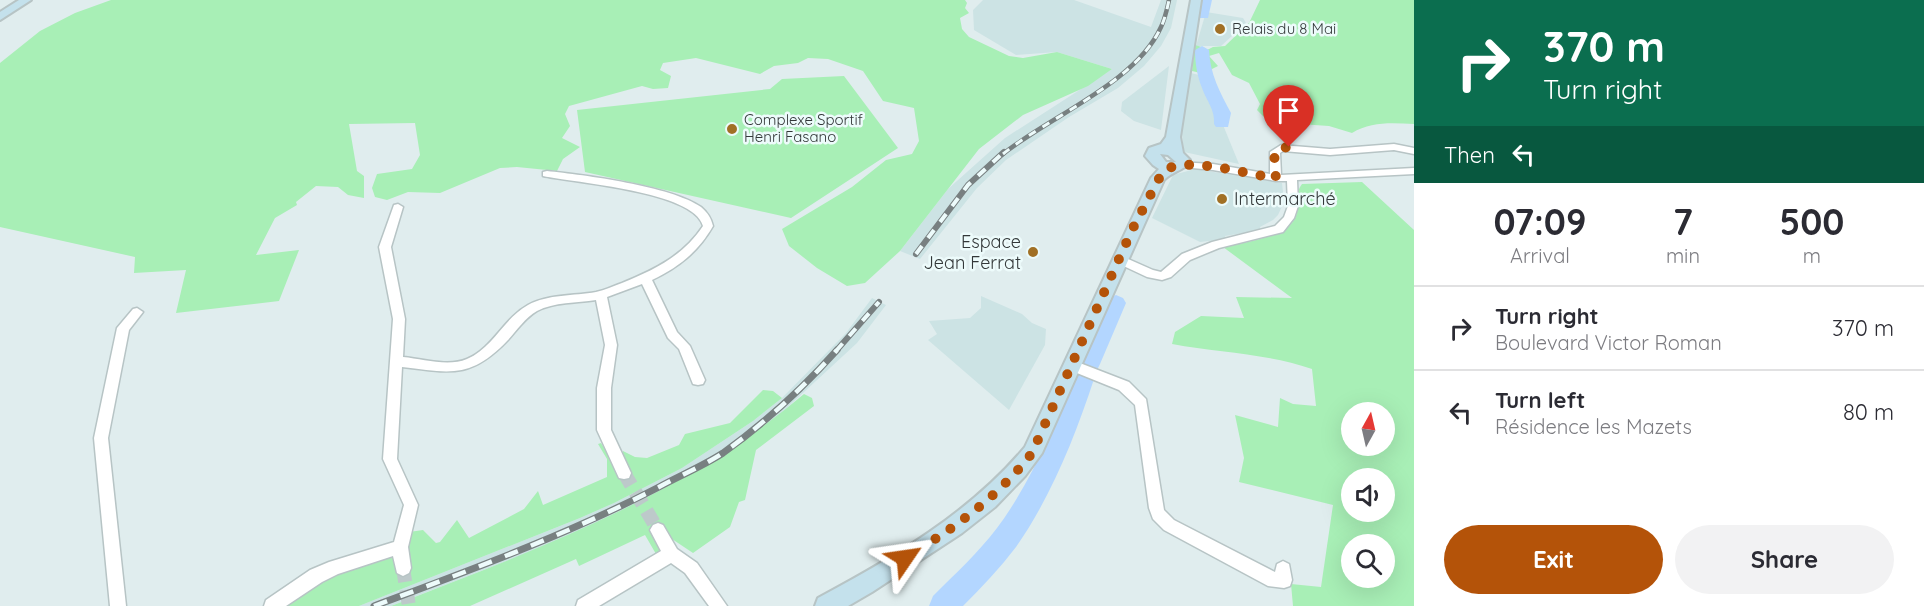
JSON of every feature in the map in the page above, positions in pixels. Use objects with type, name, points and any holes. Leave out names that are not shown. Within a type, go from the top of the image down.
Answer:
[{"type":"main road","points":[[0,15],[21,0]]},
{"type":"main road","points":[[0,15],[26,0]]},
{"type":"main road","points":[[826,606],[939,538],[985,504],[1018,472],[1032,453],[1119,259],[1158,178],[1170,159],[1196,0]]},
{"type":"street","points":[[1276,178],[1275,152],[1281,148],[1330,152],[1394,147],[1414,151]]},
{"type":"street","points":[[1170,159],[1276,178],[1414,171]]},
{"type":"street","points":[[397,362],[454,367],[468,365],[489,353],[523,314],[538,306],[601,295],[645,279],[684,257],[697,244],[708,226],[705,216],[692,207],[628,185],[547,174]]},
{"type":"street","points":[[1119,259],[1151,274],[1162,276],[1186,257],[1223,243],[1279,229],[1289,218],[1293,206],[1292,178]]},
{"type":"street","points":[[398,207],[385,247],[399,319],[390,459],[411,505],[400,547],[403,568]]},
{"type":"street","points":[[645,279],[650,285],[672,335],[684,346],[698,380]]},
{"type":"street","points":[[601,295],[611,345],[604,387],[604,430],[624,473]]},
{"type":"street","points":[[118,606],[101,438],[123,328],[137,312]]},
{"type":"street","points":[[1072,364],[1124,386],[1141,403],[1156,508],[1162,519],[1169,525],[1274,580],[1284,580],[1283,568]]},
{"type":"street","points":[[658,530],[671,554],[691,568],[719,606]]},
{"type":"street","points":[[272,606],[316,576],[335,567],[400,547]]},
{"type":"street","points":[[584,606],[671,554]]},
{"type":"shaded area","points":[[983,0],[1074,0],[1151,27],[1161,0],[1177,0],[1171,28],[1161,46],[1144,66],[1118,88],[1069,117],[1006,160],[977,188],[920,259],[900,251],[948,189],[1005,138],[1112,69],[1057,52],[1016,55],[974,30],[973,10]]},
{"type":"shaded area","points":[[1206,12],[1243,18],[1246,23],[1221,46],[1196,46]]},
{"type":"shaded area","points":[[1169,66],[1161,130],[1134,121],[1121,111],[1122,102]]},
{"type":"shaded area","points":[[1191,73],[1203,76],[1239,164],[1184,152],[1181,126]]},
{"type":"shaded area","points":[[1195,169],[1282,183],[1284,202],[1278,215],[1260,227],[1261,230],[1225,236],[1226,239],[1200,242],[1152,218],[1173,175]]},
{"type":"shaded area","points":[[981,296],[1022,314],[1032,323],[1046,329],[1045,345],[1009,410],[928,340],[937,334],[929,321],[970,318],[981,308]]},
{"type":"shaded area","points":[[872,298],[886,305],[857,343],[777,417],[709,464],[620,513],[525,554],[391,606],[359,606],[580,518],[682,468],[753,421],[782,398],[846,333]]},
{"type":"green space","points":[[111,0],[965,0],[967,3],[965,8],[969,13],[960,18],[962,29],[969,37],[1009,56],[1023,58],[1057,52],[1112,69],[1088,86],[1023,115],[979,149],[900,251],[865,283],[847,286],[817,268],[789,246],[782,229],[852,187],[886,160],[912,154],[919,141],[914,108],[883,101],[863,71],[828,59],[808,58],[798,63],[774,66],[760,74],[696,58],[663,63],[660,70],[671,76],[668,88],[653,89],[642,86],[569,106],[565,114],[570,126],[562,138],[580,147],[563,159],[557,171],[517,167],[500,168],[440,193],[408,192],[387,200],[375,197],[372,188],[377,174],[412,169],[420,155],[415,123],[349,124],[357,171],[364,176],[364,198],[348,195],[338,187],[316,186],[296,202],[297,205],[275,218],[256,255],[299,250],[279,301],[176,313],[186,270],[134,273],[135,257],[0,227],[0,63],[40,31],[75,13]]},
{"type":"green space","points":[[1260,0],[1414,0],[1414,124],[1390,123],[1367,126],[1352,133],[1329,126],[1269,122],[1257,110],[1260,104],[1249,83],[1232,75],[1219,53],[1209,56],[1218,66],[1212,69],[1209,75],[1192,71],[1195,45],[1207,50],[1225,46],[1249,23]]},
{"type":"green space","name":"Complexe Sportif Henri Fasano","points":[[844,76],[898,148],[791,218],[585,172],[577,110],[770,89],[782,79]]},
{"type":"green space","points":[[1362,182],[1414,230],[1414,606],[1293,606],[1291,584],[1321,587],[1333,505],[1239,482],[1244,458],[1235,415],[1278,427],[1280,398],[1293,404],[1316,406],[1312,369],[1260,356],[1172,344],[1175,332],[1201,316],[1244,318],[1236,297],[1292,298],[1223,247],[1264,238],[1292,223],[1298,208],[1302,184]]},
{"type":"green space","points":[[763,390],[773,391],[782,398],[753,421],[682,468],[614,503],[359,606],[284,606],[334,575],[392,556],[397,563],[407,559],[409,532],[423,530],[436,543],[440,542],[457,520],[469,538],[524,509],[538,491],[543,505],[607,477],[607,459],[598,444],[601,443],[619,471],[623,451],[635,457],[647,458],[679,445],[685,434],[730,423]]},
{"type":"green space","points":[[804,394],[812,398],[814,406],[756,450],[745,500],[739,502],[730,527],[693,553],[669,537],[659,544],[660,552],[656,554],[645,535],[579,566],[576,559],[470,606],[391,606],[554,541],[658,491],[708,463],[757,431]]},
{"type":"waterway","points":[[1203,15],[1205,0]]},
{"type":"waterway","points":[[1202,50],[1202,64],[1210,89],[1223,113],[1222,124]]},
{"type":"waterway","points":[[1089,364],[1116,303]]},
{"type":"waterway","points":[[943,606],[980,569],[1024,511],[1069,418],[1083,379]]},
{"type":"tunnel","points":[[624,473],[658,530]]},
{"type":"tunnel","points":[[403,568],[409,606]]},
{"type":"railway","points":[[1003,154],[1112,82],[1132,65],[1149,47],[1161,27],[1169,0]]},
{"type":"railway","points":[[916,254],[968,185],[1004,152]]},
{"type":"railway","points":[[836,351],[879,302]]},
{"type":"railway","points":[[374,606],[589,521],[707,462],[739,442],[769,417],[837,350]]},
{"type":"place","name":"Relais du 8 Mai","points":[[1220,29]]},
{"type":"place","name":"Complexe Sportif Henri Fasano","points":[[732,129]]},
{"type":"place","name":"Intermarché","points":[[1222,199]]},
{"type":"place","name":"Espace Jean Ferrat","points":[[1033,252]]},
{"type":"route","points":[[905,558],[939,538],[985,504],[1018,472],[1032,453],[1110,277],[1144,204],[1163,171],[1169,167],[1182,165],[1202,166],[1276,178],[1275,152],[1289,147]]}]
